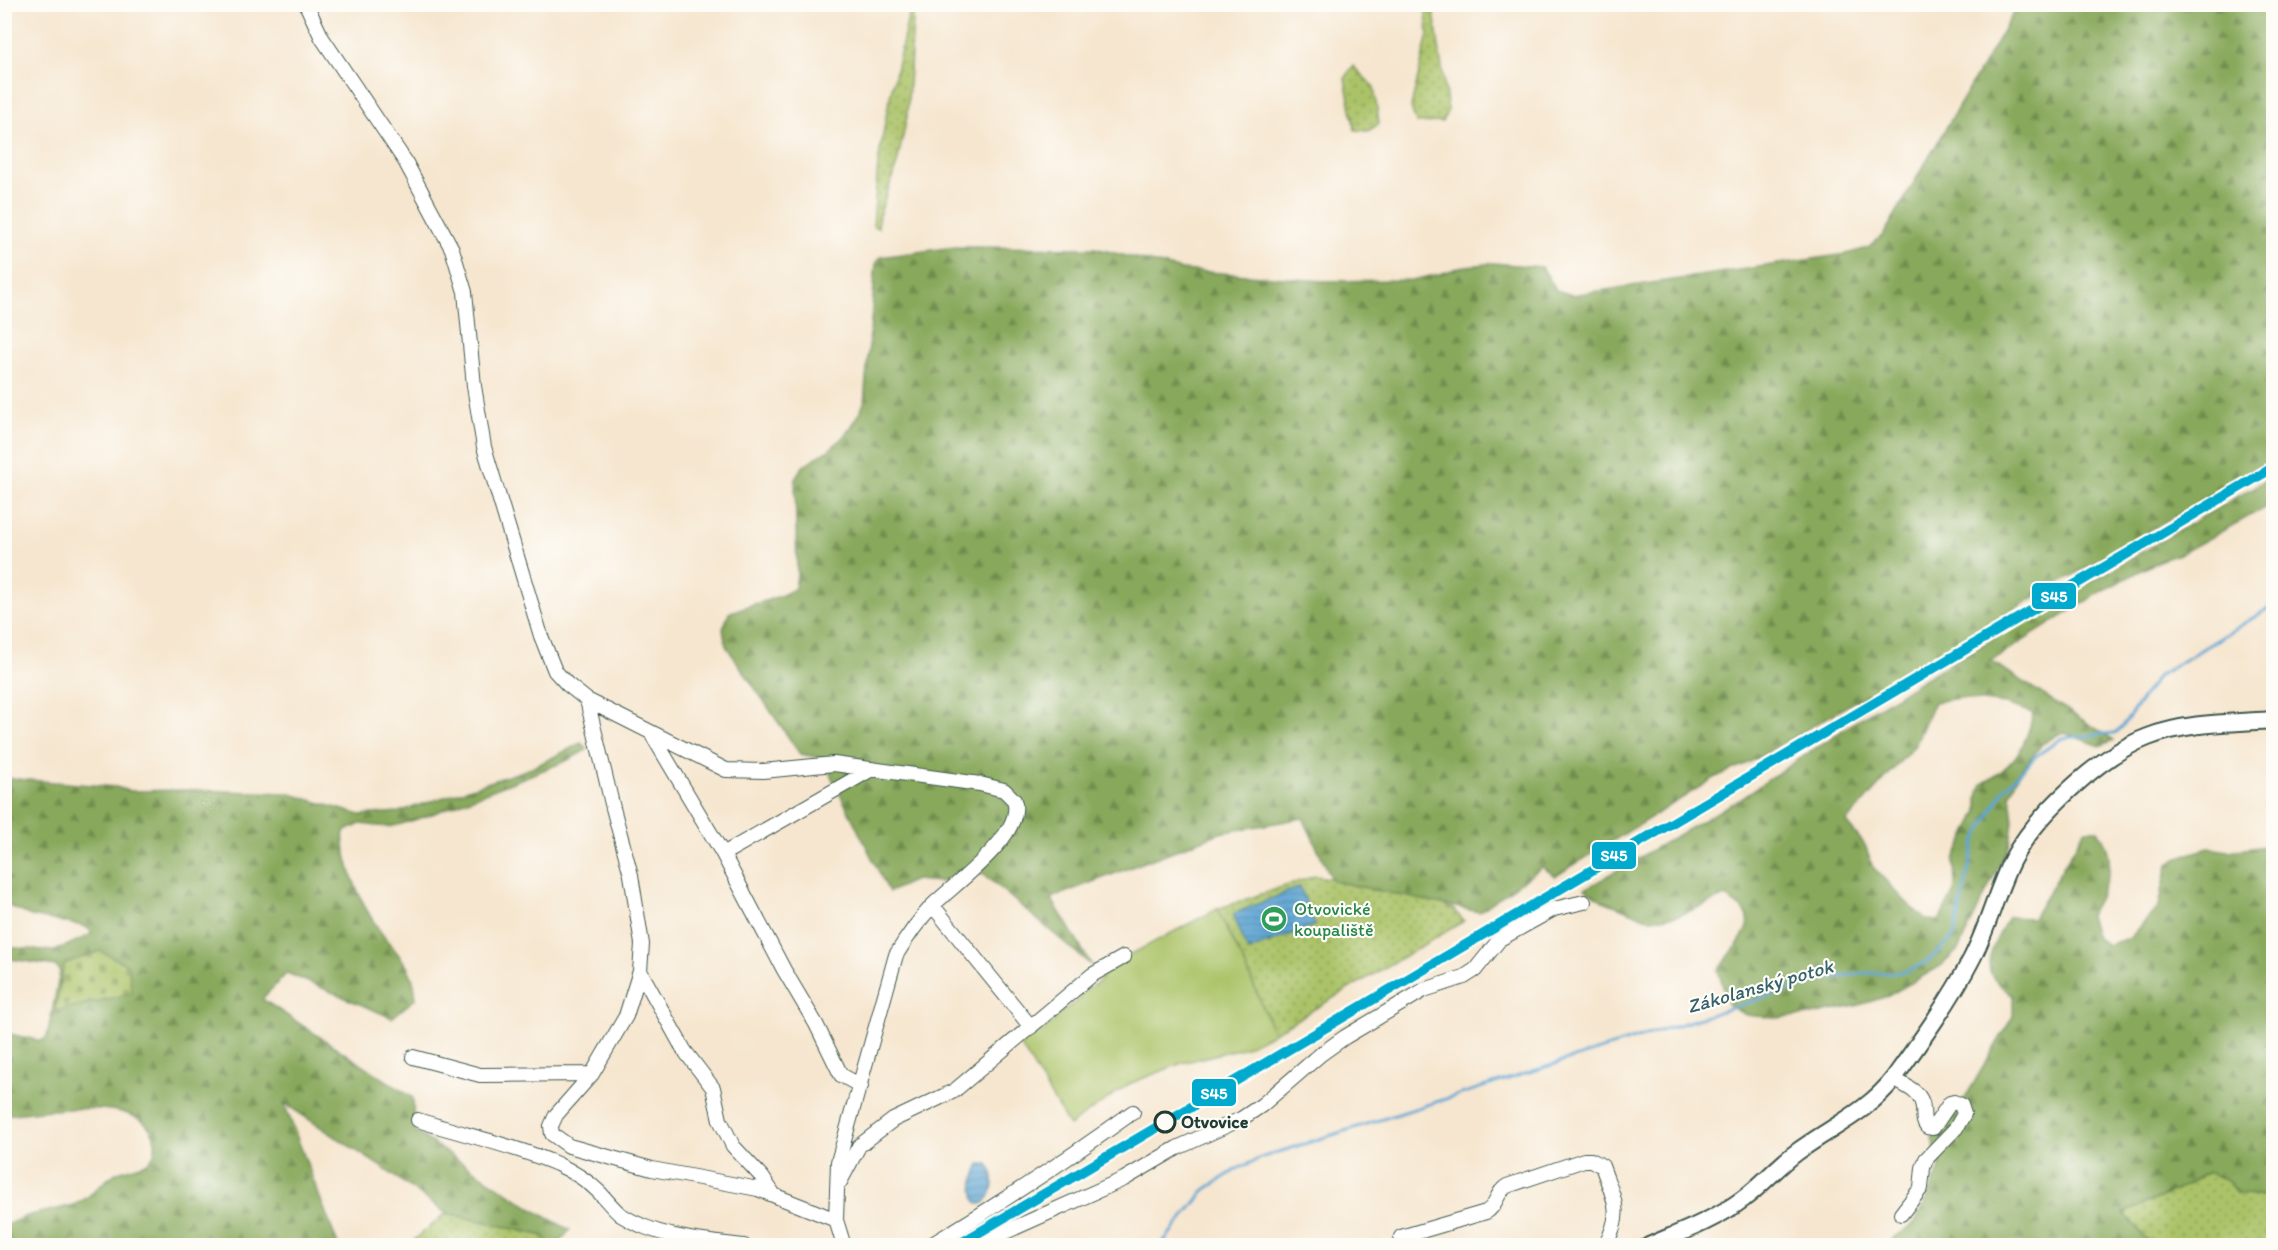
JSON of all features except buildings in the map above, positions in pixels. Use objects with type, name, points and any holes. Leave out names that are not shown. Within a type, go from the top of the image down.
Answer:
[{"type":"main road","points":[[1649,1245],[1684,1231],[1742,1200],[1797,1152],[1862,1110],[1893,1079],[1970,963],[2001,884],[2022,843],[2086,775],[2134,743],[2158,734],[2208,724],[2274,720]]},
{"type":"street","points":[[306,4],[322,38],[405,161],[453,249],[465,292],[474,386],[484,447],[531,603],[555,671],[587,700],[726,770],[763,771],[834,764],[980,784],[1004,790],[1014,800],[1016,816],[1005,836],[912,928],[896,955],[838,1162],[836,1220],[844,1245]]},
{"type":"street","points":[[587,700],[631,875],[642,944],[640,970],[626,1016],[592,1074],[556,1115],[551,1126],[552,1134],[569,1146],[652,1169],[758,1189],[836,1220]]},
{"type":"street","points":[[650,731],[723,854],[783,970],[816,1024],[841,1075],[861,1086]]},
{"type":"street","points":[[723,854],[872,769]]},
{"type":"street","points":[[974,1245],[1117,1182],[1177,1148],[1241,1119],[1262,1105],[1345,1037],[1424,990],[1464,977],[1475,970],[1500,939],[1554,909],[1584,902]]},
{"type":"street","points":[[933,906],[1031,1027]]},
{"type":"street","points":[[838,1187],[859,1146],[893,1120],[954,1091],[1092,975],[1124,957]]},
{"type":"street","points":[[640,970],[684,1050],[713,1088],[720,1120],[733,1146],[762,1177],[775,1196]]},
{"type":"street","points":[[413,1057],[480,1075],[592,1074]]},
{"type":"street","points":[[1893,1079],[1918,1093],[1923,1105],[1923,1119],[1927,1127],[1933,1128],[1950,1104],[1954,1102],[1961,1105],[1964,1114],[1956,1128],[1926,1159],[1921,1188],[1901,1214]]},
{"type":"street","points":[[929,1245],[1024,1188],[1133,1112]]},
{"type":"street","points":[[418,1120],[459,1134],[500,1144],[558,1165],[597,1190],[619,1214],[650,1230],[699,1240],[744,1245]]},
{"type":"street","points":[[1401,1237],[1486,1212],[1492,1208],[1499,1193],[1507,1186],[1584,1160],[1602,1166],[1616,1211],[1616,1223],[1605,1245]]},
{"type":"green space","points":[[911,5],[914,5],[907,117],[897,164],[879,216],[878,228],[873,226],[878,163],[888,106]]},
{"type":"green space","points":[[1425,5],[1433,5],[1448,110],[1442,122],[1416,123],[1411,107],[1428,34]]},
{"type":"green space","points":[[2018,5],[2273,5],[2273,459],[1754,760],[1716,777],[1556,876],[1542,867],[1479,912],[1333,881],[1303,818],[1220,833],[1051,898],[1092,966],[982,873],[940,882],[915,880],[889,892],[822,758],[800,754],[726,646],[723,629],[729,613],[780,596],[795,588],[797,574],[795,480],[805,465],[830,449],[846,434],[864,403],[876,262],[880,257],[955,247],[1095,248],[1182,270],[1323,281],[1412,280],[1461,267],[1493,263],[1542,267],[1556,290],[1572,295],[1846,254],[1868,248],[1884,234]]},
{"type":"green space","points":[[1353,66],[1374,87],[1379,124],[1368,131],[1355,130],[1345,79]]},
{"type":"green space","points":[[2273,476],[2273,502],[2270,505],[2182,553],[2161,560],[2102,591],[1991,661],[2114,740],[2100,746],[2062,732],[2042,744],[2020,772],[2010,794],[2013,821],[2010,843],[1958,950],[1941,966],[1888,996],[1856,1006],[1812,1015],[1774,1018],[1746,1015],[1729,1006],[1718,970],[1747,928],[1747,915],[1740,907],[1725,896],[1678,916],[1650,919],[1603,901],[1585,889],[1738,800],[1927,677]],"holes":[[[1959,698],[2006,704],[2033,713],[2027,736],[2010,763],[1993,778],[1982,784],[1978,796],[1978,811],[1954,860],[1955,889],[1939,921],[1927,920],[1911,907],[1873,867],[1865,845],[1846,822],[1915,745],[1934,702]]]},
{"type":"green space","points":[[581,743],[588,749],[566,761],[427,816],[388,827],[360,824],[344,832],[347,859],[362,900],[378,929],[410,971],[415,987],[416,998],[392,1018],[287,973],[262,999],[413,1098],[414,1131],[537,1212],[570,1230],[557,1245],[549,1245],[544,1236],[446,1213],[380,1166],[284,1103],[338,1245],[5,1245],[5,1226],[30,1215],[78,1203],[113,1175],[148,1162],[155,1150],[155,1141],[148,1126],[133,1116],[113,1110],[65,1109],[5,1115],[5,1033],[41,1041],[47,1037],[60,972],[56,966],[5,958],[4,947],[55,951],[90,935],[91,931],[84,926],[31,916],[5,904],[5,778],[116,787],[129,791],[288,793],[360,815],[399,812],[532,768]]},
{"type":"green space","points":[[2085,830],[2098,830],[2105,842],[2110,863],[2106,883],[2089,916],[2096,938],[2108,945],[2131,937],[2159,906],[2168,864],[2182,856],[2209,848],[2229,851],[2273,845],[2273,1197],[2236,1193],[2229,1182],[2208,1172],[2179,1189],[2124,1213],[2151,1245],[1884,1246],[1915,1223],[1940,1169],[1932,1138],[1950,1113],[1965,1098],[2013,1016],[2013,996],[1996,981],[1990,969],[1989,961],[1997,938],[2008,917],[2033,918]]},
{"type":"green space","points":[[1315,876],[1437,899],[1452,908],[1464,921],[1274,1033],[1245,965],[1217,909]]},
{"type":"green space","points":[[1217,909],[1245,965],[1274,1033],[1246,1047],[1182,1063],[1129,1084],[1069,1126],[1019,1043],[1039,1029],[1042,1032],[1055,1020],[1053,1017],[1081,999],[1079,995],[1102,979],[1099,976],[1114,963]]},
{"type":"green space","points":[[100,951],[128,965],[132,993],[55,1011],[64,964]]},
{"type":"green space","points":[[2209,1172],[2229,1182],[2236,1193],[2273,1197],[2273,1245],[2151,1245],[2124,1213],[2179,1189]]},
{"type":"green space","points":[[446,1213],[544,1236],[549,1245],[407,1246]]},
{"type":"water","name":"Otvovické koupaliště","points":[[1300,887],[1315,925],[1248,951],[1233,914]]},
{"type":"water","points":[[980,1164],[988,1164],[993,1174],[992,1191],[982,1204],[976,1202],[973,1188]]},
{"type":"waterway","name":"Zákolanský potok","points":[[1160,1246],[1206,1189],[1237,1169],[1263,1157],[1823,979],[1865,973],[1908,971],[1926,962],[1954,936],[1975,841],[2004,789],[2036,756],[2062,738],[2115,733],[2122,727],[2158,676],[2274,604]]},
{"type":"transit line","name":"S45","points":[[956,1246],[2274,467]]},
{"type":"place","name":"Otvovické koupaliště","points":[[1274,919]]},
{"type":"place","name":"Otvovice","points":[[1165,1122]]}]
